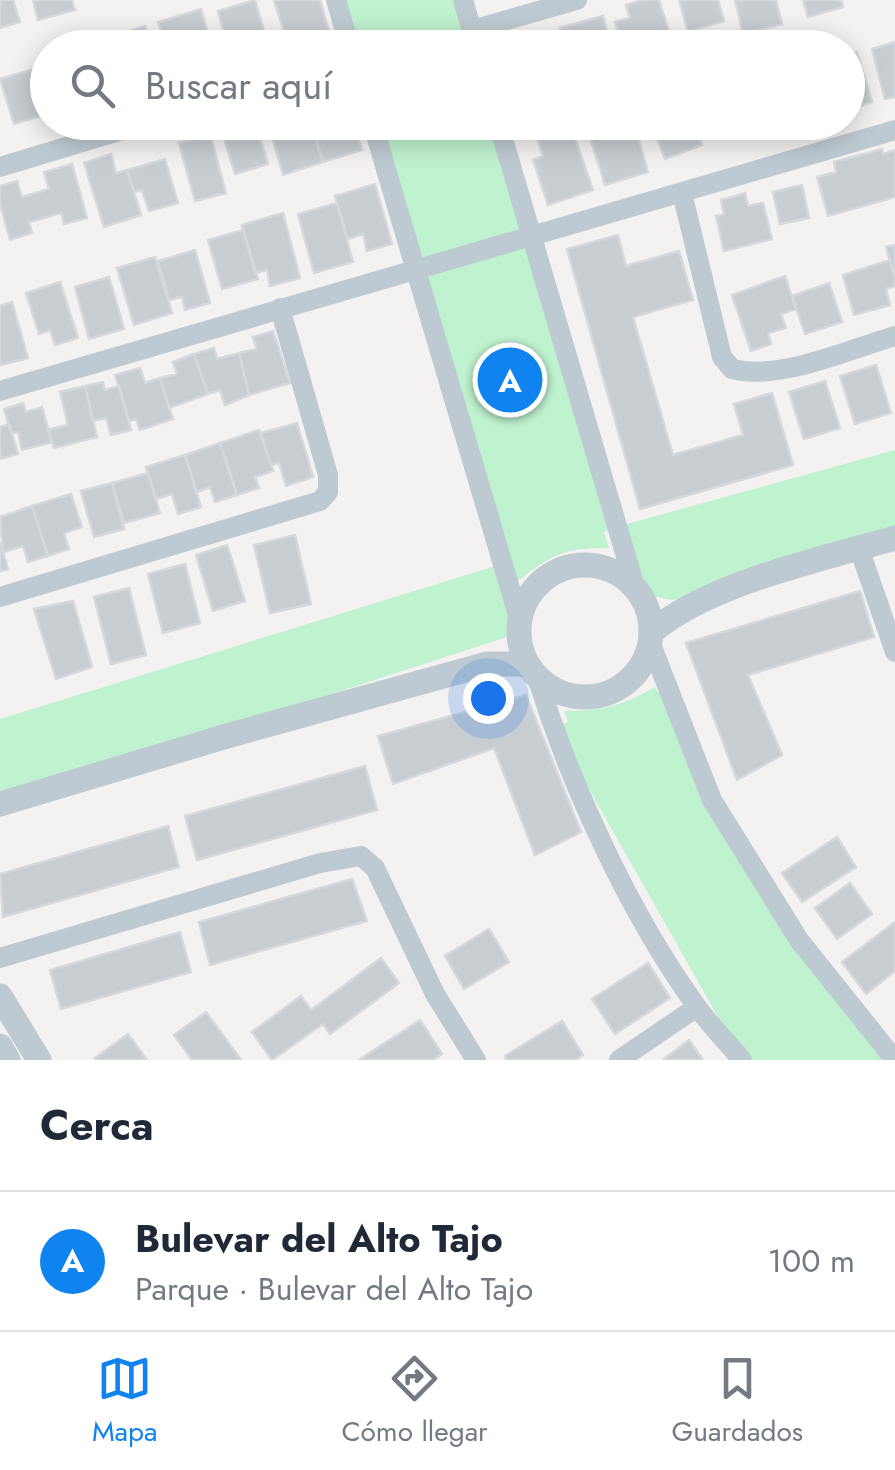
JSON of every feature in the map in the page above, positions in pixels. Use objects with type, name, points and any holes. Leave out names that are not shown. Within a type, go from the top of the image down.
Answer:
[{"type":"street","points":[[336,0],[345,30]]},
{"type":"street","points":[[463,0],[471,30]]},
{"type":"street","points":[[498,30],[577,0]]},
{"type":"street","points":[[865,139],[895,130]]},
{"type":"street","points":[[0,167],[89,140]]},
{"type":"street","points":[[377,140],[547,710],[602,843],[697,1007],[742,1060]]},
{"type":"street","points":[[503,140],[637,590],[712,800],[798,940],[895,1060]]},
{"type":"street","points":[[0,391],[861,140]]},
{"type":"street","points":[[682,193],[722,357],[732,369],[752,374],[774,372],[895,336]]},
{"type":"street","points":[[0,597],[320,500],[328,492],[328,475],[280,308]]},
{"type":"street","points":[[486,664],[533,671],[563,692],[598,695],[631,678],[646,657],[652,636],[672,615],[714,594],[895,538]]},
{"type":"street","points":[[860,548],[895,652]]},
{"type":"street","points":[[0,804],[486,664],[504,652],[520,628],[525,604],[538,584],[565,568],[608,568],[637,590],[671,600],[714,594]]},
{"type":"street","points":[[0,958],[320,863],[360,856],[375,868],[436,994],[476,1060]]},
{"type":"street","points":[[0,996],[39,1060]]},
{"type":"street","points":[[619,1060],[697,1007]]},
{"type":"street","points":[[0,1046],[8,1060]]},
{"type":"green space","points":[[343,0],[457,0],[466,30],[351,30]]},
{"type":"green space","points":[[381,140],[499,140],[616,527],[895,450],[895,538],[714,594],[671,600],[640,593],[616,528],[604,532],[609,548],[559,554],[518,581],[503,564],[519,633],[0,802],[0,719],[502,564]]},
{"type":"green space","points":[[655,687],[657,692],[668,689],[712,800],[895,1060],[750,1060],[722,1024],[554,727],[568,722],[564,711],[611,706]]},
{"type":"building","points":[[0,0],[13,0],[20,22],[0,28]]},
{"type":"building","points":[[33,0],[72,0],[75,10],[38,20]]},
{"type":"building","points":[[255,0],[264,30],[223,30],[218,11]]},
{"type":"building","points":[[274,0],[320,0],[328,30],[283,30]]},
{"type":"building","points":[[659,0],[668,30],[617,30],[615,22],[630,18],[626,5]]},
{"type":"building","points":[[679,0],[718,0],[724,21],[687,30]]},
{"type":"building","points":[[735,0],[776,0],[782,24],[742,30]]},
{"type":"building","points":[[803,0],[841,0],[843,7],[808,17]]},
{"type":"building","points":[[201,9],[207,30],[160,30],[158,22]]},
{"type":"building","points":[[603,16],[606,30],[560,30]]},
{"type":"building","points":[[895,42],[895,97],[885,99],[872,49]]},
{"type":"building","points":[[30,70],[30,119],[14,124],[0,79]]},
{"type":"building","points":[[865,79],[872,102],[865,104]]},
{"type":"building","points":[[212,140],[226,193],[195,201],[179,143]]},
{"type":"building","points":[[225,140],[261,140],[268,164],[235,174]]},
{"type":"building","points":[[273,140],[316,140],[323,162],[283,175]]},
{"type":"building","points":[[316,140],[359,140],[362,150],[323,162]]},
{"type":"building","points":[[538,140],[576,140],[593,190],[548,205],[533,160],[543,156]]},
{"type":"building","points":[[591,140],[638,140],[648,172],[605,185]]},
{"type":"building","points":[[658,140],[700,140],[702,145],[665,159]]},
{"type":"building","points":[[882,149],[883,154],[895,150],[895,197],[828,216],[817,177],[836,172],[834,162]]},
{"type":"building","points":[[111,154],[116,173],[127,170],[141,215],[104,227],[84,163]]},
{"type":"building","points":[[165,159],[178,203],[149,211],[142,190],[134,192],[127,170]]},
{"type":"building","points":[[72,164],[87,218],[64,224],[61,213],[29,222],[32,233],[10,240],[0,204],[0,186],[17,181],[22,197],[49,189],[44,172]]},
{"type":"building","points":[[375,184],[392,244],[367,251],[363,234],[348,239],[335,196]]},
{"type":"building","points":[[802,185],[809,218],[780,224],[773,192]]},
{"type":"building","points":[[745,193],[748,206],[763,203],[772,239],[724,251],[716,216],[724,214],[721,200]]},
{"type":"building","points":[[337,203],[353,262],[314,273],[298,214]]},
{"type":"building","points":[[283,213],[300,278],[270,286],[267,270],[255,273],[242,225]]},
{"type":"building","points":[[243,230],[258,279],[222,289],[208,240]]},
{"type":"building","points":[[618,235],[626,266],[679,251],[693,300],[633,317],[673,455],[743,435],[734,404],[772,393],[793,465],[640,509],[567,249]]},
{"type":"building","points":[[895,245],[895,278],[886,247]]},
{"type":"building","points":[[195,250],[210,303],[185,310],[182,297],[169,300],[158,261]]},
{"type":"building","points":[[155,257],[172,313],[134,325],[117,268]]},
{"type":"building","points":[[890,260],[895,286],[886,289],[890,305],[854,315],[843,275]]},
{"type":"building","points":[[785,276],[796,309],[781,314],[786,328],[768,333],[771,344],[751,351],[732,295]]},
{"type":"building","points":[[109,277],[124,329],[89,339],[75,287]]},
{"type":"building","points":[[60,282],[78,338],[55,345],[50,330],[39,334],[26,293]]},
{"type":"building","points":[[829,283],[842,322],[805,334],[792,296]]},
{"type":"building","points":[[12,302],[28,358],[0,365],[0,306]]},
{"type":"building","points":[[273,331],[290,383],[249,395],[239,353],[257,349],[253,337]]},
{"type":"building","points":[[214,348],[217,359],[239,353],[249,395],[225,405],[220,390],[208,394],[194,354]]},
{"type":"building","points":[[194,354],[208,394],[169,408],[160,378],[177,374],[173,362]]},
{"type":"building","points":[[876,365],[891,413],[855,424],[840,376]]},
{"type":"building","points":[[140,368],[145,383],[160,378],[173,419],[140,430],[136,419],[129,421],[115,375]]},
{"type":"building","points":[[825,381],[840,428],[804,439],[789,392]]},
{"type":"building","points":[[103,382],[105,390],[119,386],[131,430],[111,435],[106,418],[93,421],[85,386]]},
{"type":"building","points":[[85,386],[97,437],[54,448],[48,430],[68,425],[60,392]]},
{"type":"building","points":[[23,403],[26,412],[42,407],[52,442],[22,450],[18,432],[11,433],[4,409]]},
{"type":"building","points":[[297,423],[313,477],[286,486],[279,463],[271,465],[261,433]]},
{"type":"building","points":[[9,424],[18,454],[0,459],[0,427]]},
{"type":"building","points":[[259,430],[273,471],[255,477],[259,488],[237,495],[220,443]]},
{"type":"building","points":[[220,443],[237,495],[215,502],[210,487],[197,492],[185,455]]},
{"type":"building","points":[[185,455],[201,507],[178,514],[172,494],[156,499],[146,467]]},
{"type":"building","points":[[148,473],[160,513],[124,523],[112,483]]},
{"type":"building","points":[[112,483],[124,529],[94,537],[81,491]]},
{"type":"building","points":[[71,494],[82,527],[64,533],[69,549],[48,556],[32,506]]},
{"type":"building","points":[[32,506],[48,556],[28,562],[23,546],[3,552],[0,517]]},
{"type":"building","points":[[295,535],[311,604],[270,613],[254,545]]},
{"type":"building","points":[[0,542],[8,569],[0,571]]},
{"type":"building","points":[[227,545],[245,601],[213,611],[196,555]]},
{"type":"building","points":[[185,564],[200,623],[163,633],[148,574]]},
{"type":"building","points":[[129,588],[146,655],[111,664],[94,597]]},
{"type":"building","points":[[860,591],[874,637],[748,675],[782,755],[737,780],[686,643]]},
{"type":"building","points":[[73,601],[92,667],[56,679],[34,609]]},
{"type":"building","points":[[526,695],[581,832],[535,855],[494,748],[393,784],[378,736]]},
{"type":"building","points":[[365,766],[377,810],[197,860],[185,816]]},
{"type":"building","points":[[168,826],[179,867],[3,917],[0,874]]},
{"type":"building","points":[[837,837],[856,867],[802,902],[782,873]]},
{"type":"building","points":[[352,879],[367,921],[210,965],[199,922]]},
{"type":"building","points":[[850,883],[872,914],[837,939],[815,908]]},
{"type":"building","points":[[895,922],[895,971],[866,994],[842,962]]},
{"type":"building","points":[[489,929],[509,962],[464,989],[445,956]]},
{"type":"building","points":[[180,932],[191,972],[61,1009],[50,970]]},
{"type":"building","points":[[381,958],[399,983],[330,1034],[323,1024],[272,1060],[252,1032],[301,996],[311,1010]]},
{"type":"building","points":[[648,963],[670,998],[615,1034],[592,999]]},
{"type":"building","points":[[206,1012],[241,1060],[192,1060],[174,1035]]},
{"type":"building","points":[[420,1020],[442,1054],[433,1060],[359,1060]]},
{"type":"building","points":[[562,1021],[583,1055],[575,1060],[507,1060],[505,1056]]},
{"type":"building","points":[[128,1034],[147,1060],[96,1060],[95,1058]]},
{"type":"building","points":[[689,1040],[703,1060],[664,1059]]},
{"type":"place","name":"Bulevar del Alto Tajo","points":[[510,380]]}]
